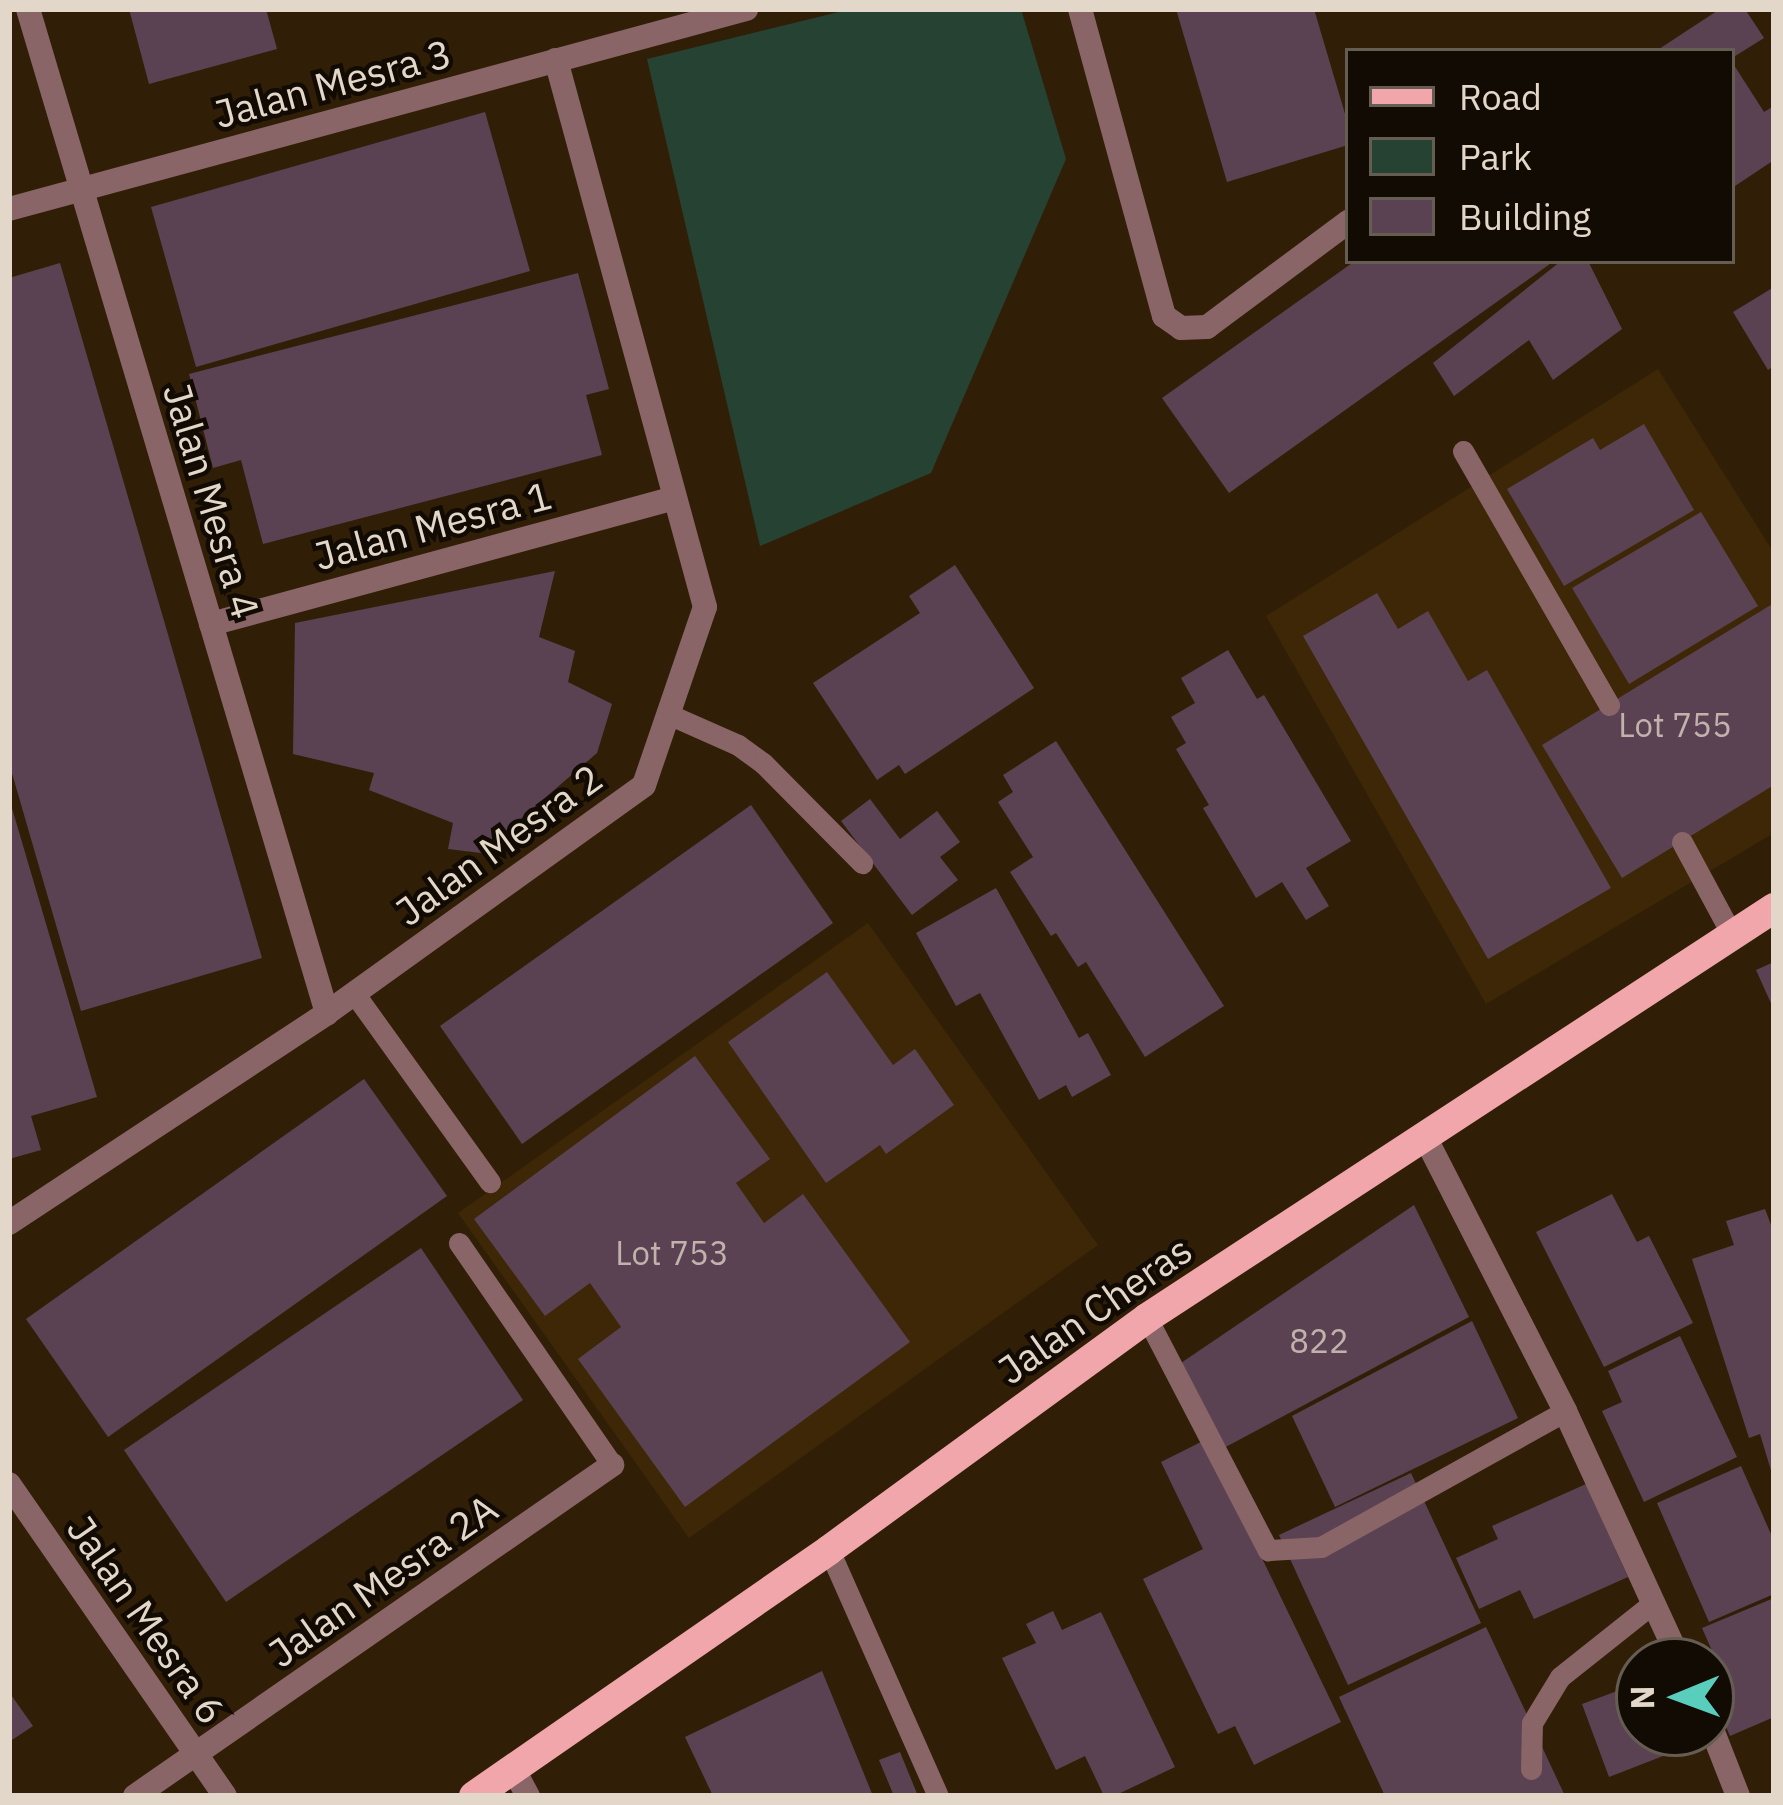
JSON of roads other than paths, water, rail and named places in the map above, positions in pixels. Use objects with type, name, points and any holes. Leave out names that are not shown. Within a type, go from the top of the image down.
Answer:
[{"type":"main road","name":"Jalan Cheras","points":[[474,1796],[521,1783],[1147,1318],[1774,908]]},
{"type":"street","name":"Jalan Mesra 4","points":[[28,9],[327,1013]]},
{"type":"street","name":"Jalan Mesra 3","points":[[9,209],[746,9]]},
{"type":"street","points":[[1080,9],[1164,316],[1181,328],[1207,327],[1345,224]]},
{"type":"street","name":"Jalan Mesra 2","points":[[9,1223],[327,1013],[644,785],[705,607],[556,60]]},
{"type":"street","name":"Jalan Mesra 1","points":[[211,624],[674,498]]},
{"type":"street","points":[[1425,1137],[1564,1411],[1669,1637]]},
{"type":"street","name":"Jalan Mesra 2A","points":[[135,1796],[612,1465]]},
{"type":"street","name":"Jalan Mesra 6","points":[[9,1484],[225,1796]]},
{"type":"street","points":[[1723,1757],[1738,1796]]},
{"type":"lane","points":[[1463,451],[1609,705]]},
{"type":"lane","points":[[668,714],[738,745],[764,764],[862,863]]},
{"type":"lane","points":[[1682,842],[1732,935]]},
{"type":"lane","points":[[354,994],[490,1182]]},
{"type":"lane","points":[[459,1243],[612,1465]]},
{"type":"lane","points":[[1147,1318],[1268,1550],[1321,1547],[1564,1411]]},
{"type":"lane","points":[[830,1550],[938,1796]]},
{"type":"lane","points":[[1531,1768],[1532,1723],[1560,1678],[1653,1603]]}]
